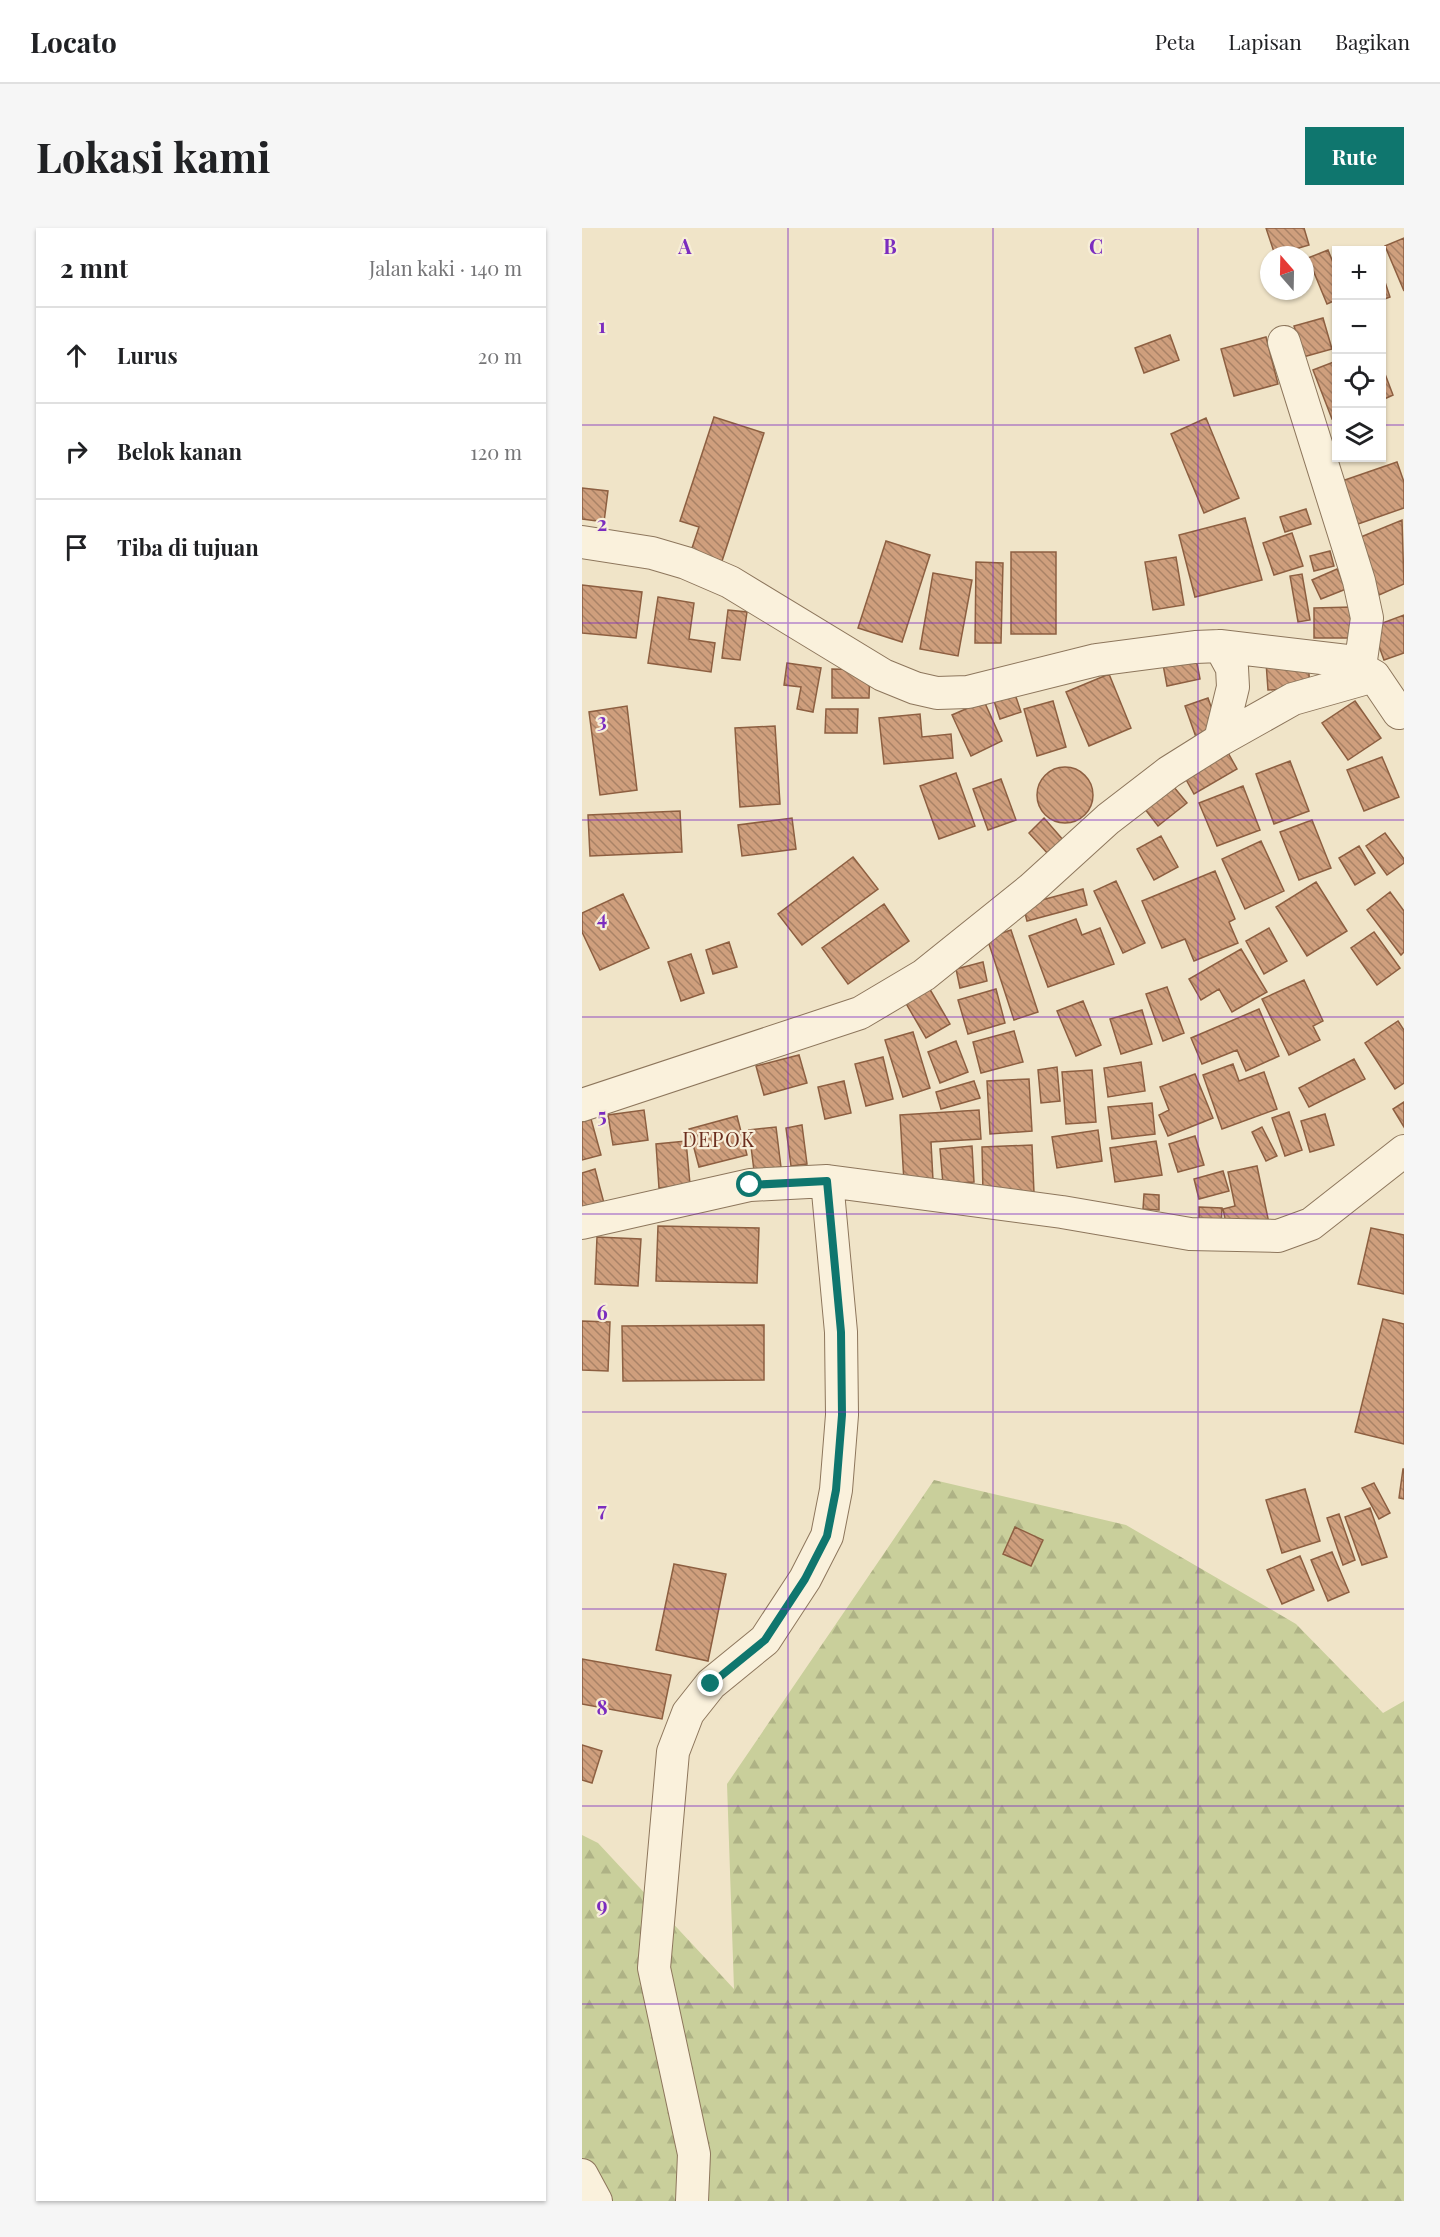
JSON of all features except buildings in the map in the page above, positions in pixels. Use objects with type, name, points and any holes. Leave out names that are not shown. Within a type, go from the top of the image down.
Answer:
[{"type":"street","points":[[1284,342],[1359,581],[1367,618],[1367,671]]},
{"type":"street","points":[[582,542],[652,553],[730,582],[884,675],[915,688],[937,693],[968,692],[1096,660],[1195,646],[1220,646],[1347,662],[1367,671],[1402,718]]},
{"type":"street","points":[[1220,646],[1232,668],[1233,687],[1220,740]]},
{"type":"street","points":[[582,1105],[860,1013],[894,995],[924,975],[1030,889],[1108,819],[1169,772],[1293,699],[1367,671]]},
{"type":"street","points":[[582,1223],[750,1185],[827,1181],[1062,1212],[1190,1234],[1278,1236],[1311,1224],[1404,1151]]},
{"type":"street","points":[[692,2201],[694,2154],[654,1968],[673,1752],[688,1713],[711,1684],[765,1640],[805,1579],[827,1536],[836,1490],[842,1415],[841,1332],[827,1181]]},
{"type":"street","points":[[582,2175],[596,2201]]},
{"type":"green space","points":[[934,1480],[1126,1525],[1296,1624],[1383,1713],[1404,1701],[1404,2201],[582,2201],[582,1835],[598,1843],[734,1989],[727,1784]]},
{"type":"district","name":"DEPOK","points":[[719,1140]]},
{"type":"route","points":[[711,1684],[765,1640],[805,1579],[827,1536],[836,1490],[840,1451],[841,1332],[827,1181],[750,1185]]}]
